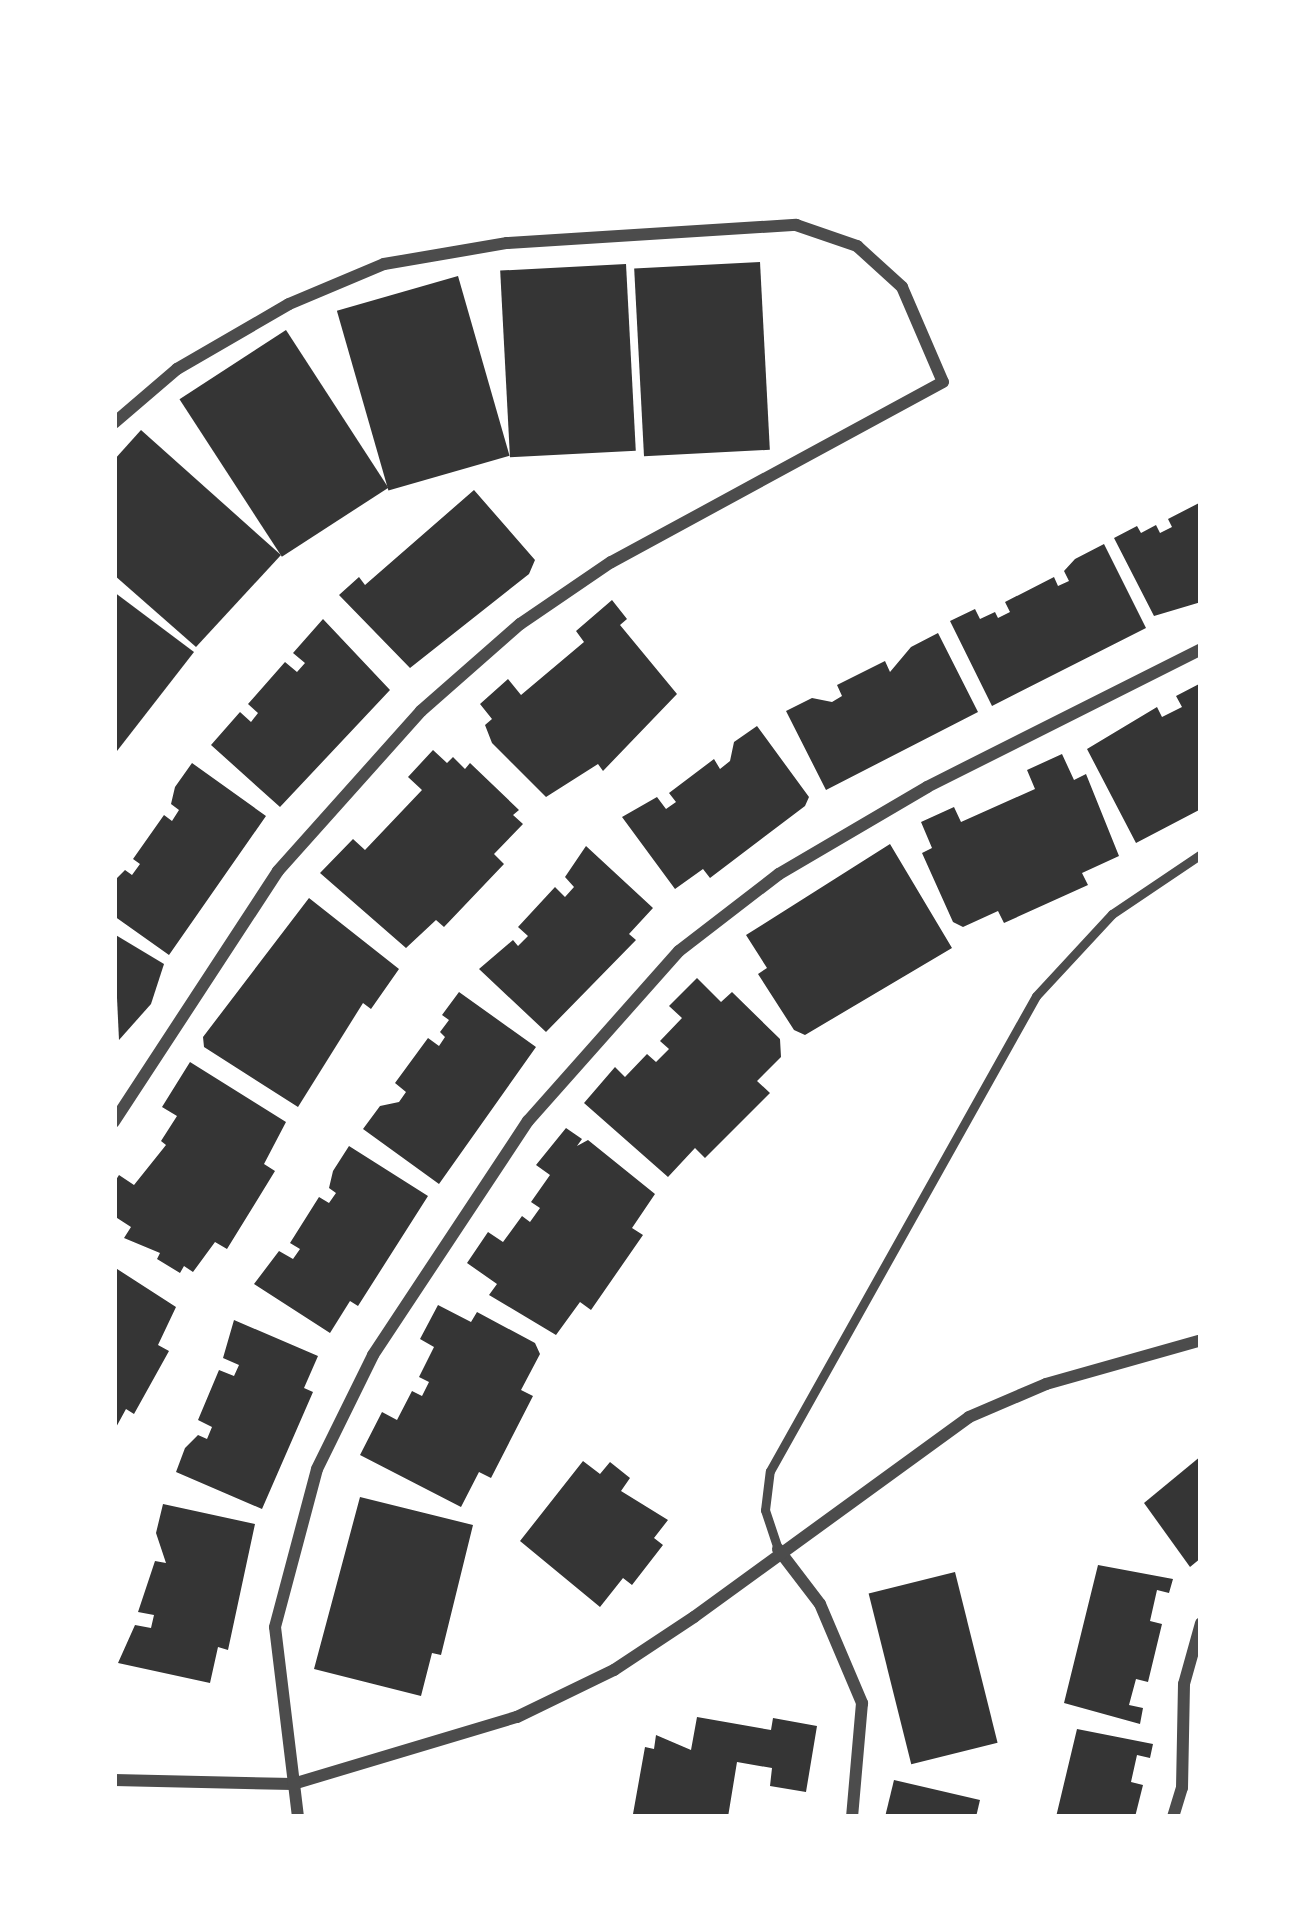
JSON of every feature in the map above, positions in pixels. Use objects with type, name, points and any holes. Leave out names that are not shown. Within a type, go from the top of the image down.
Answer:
[{"type":"street","points":[[114,423],[177,369],[289,304],[384,263],[507,243],[796,225],[857,245],[902,287],[943,382],[611,562],[520,624],[421,711],[278,871],[114,1122]]},
{"type":"street","points":[[298,1817],[275,1627],[317,1468],[373,1355],[528,1121],[679,951],[779,874],[927,787],[1201,649]]},
{"type":"street","points":[[114,1780],[293,1784],[412,1754],[537,1708],[614,1670],[969,1417],[1046,1384],[1201,1340]]},
{"type":"street","points":[[778,1549],[820,1604],[862,1703],[852,1817]]},
{"type":"street","points":[[1173,1817],[1182,1788],[1184,1684],[1201,1623]]},
{"type":"lane","points":[[778,1549],[765,1510],[770,1471],[1036,995],[1112,914],[1201,854]]},
{"type":"building","points":[[760,262],[770,450],[644,456],[634,269]]},
{"type":"building","points":[[626,264],[636,451],[510,457],[500,271]]},
{"type":"building","points":[[458,276],[510,456],[388,490],[337,311]]},
{"type":"building","points":[[286,330],[388,488],[282,557],[179,399]]},
{"type":"building","points":[[141,430],[281,555],[196,647],[114,575],[114,460]]},
{"type":"building","points":[[474,490],[535,560],[529,574],[410,668],[339,595],[359,577],[365,585]]},
{"type":"building","points":[[1201,502],[1201,602],[1154,616],[1114,538],[1137,526],[1141,533],[1156,525],[1160,533],[1172,527],[1168,519]]},
{"type":"building","points":[[1104,544],[1146,628],[992,706],[950,621],[975,609],[980,619],[1010,612],[1005,602],[1054,577],[1058,586],[1069,581],[1064,571],[1075,559]]},
{"type":"building","points":[[114,592],[194,652],[117,751],[114,749]]},
{"type":"building","points":[[612,600],[627,619],[620,625],[677,694],[603,771],[598,764],[546,797],[492,743],[485,725],[492,719],[480,704],[508,679],[521,695],[584,642],[576,631]]},
{"type":"building","points":[[323,619],[390,690],[280,807],[211,745],[240,712],[251,722],[258,713],[248,704],[285,662],[297,672],[305,663],[293,653]]},
{"type":"building","points":[[938,633],[978,712],[826,790],[786,711],[812,698],[832,702],[842,696],[837,685],[885,661],[890,672],[911,647]]},
{"type":"building","points":[[1201,683],[1201,809],[1136,843],[1087,749],[1157,707],[1162,717],[1182,707],[1176,696]]},
{"type":"building","points":[[757,726],[809,797],[805,806],[710,878],[703,869],[675,889],[622,817],[657,797],[666,809],[676,802],[669,793],[714,759],[720,769],[730,761],[734,742]]},
{"type":"building","points":[[433,750],[447,763],[453,757],[465,769],[470,763],[519,810],[513,815],[523,824],[494,854],[504,864],[444,927],[436,920],[406,948],[320,873],[353,839],[365,850],[422,790],[408,777]]},
{"type":"building","points":[[1062,754],[1074,780],[1086,774],[1119,856],[1082,873],[1088,885],[1004,923],[998,911],[963,927],[953,922],[922,853],[932,848],[921,822],[954,807],[961,822],[1035,789],[1027,770]]},
{"type":"building","points":[[192,763],[266,816],[169,955],[114,916],[114,881],[125,870],[132,875],[140,864],[133,859],[164,815],[172,821],[179,810],[171,804],[175,787]]},
{"type":"building","points":[[890,844],[952,948],[805,1035],[794,1030],[758,974],[767,968],[746,935]]},
{"type":"building","points":[[586,846],[653,908],[629,934],[636,940],[546,1032],[479,969],[513,940],[518,946],[528,936],[518,927],[555,887],[565,897],[574,887],[565,877]]},
{"type":"building","points":[[309,898],[399,969],[371,1009],[363,1003],[298,1107],[204,1047],[203,1037]]},
{"type":"building","points":[[114,934],[164,964],[151,1004],[119,1040]]},
{"type":"building","points":[[697,978],[721,1002],[732,992],[780,1039],[781,1057],[757,1081],[770,1093],[705,1158],[695,1148],[668,1177],[584,1103],[615,1067],[625,1077],[647,1054],[656,1062],[669,1049],[660,1041],[682,1018],[669,1006]]},
{"type":"building","points":[[459,992],[536,1047],[439,1184],[363,1129],[380,1106],[399,1102],[406,1092],[395,1083],[428,1038],[439,1046],[445,1037],[440,1032],[449,1020],[442,1015]]},
{"type":"building","points":[[190,1062],[286,1122],[264,1164],[275,1171],[227,1249],[215,1242],[193,1272],[184,1266],[180,1273],[157,1259],[160,1253],[124,1238],[131,1227],[114,1216],[114,1183],[119,1175],[134,1185],[166,1145],[161,1141],[177,1116],[162,1107]]},
{"type":"building","points":[[566,1128],[582,1139],[577,1146],[588,1140],[655,1194],[632,1228],[643,1235],[591,1310],[580,1302],[556,1335],[489,1295],[497,1284],[467,1263],[488,1232],[503,1242],[522,1216],[530,1222],[540,1208],[531,1202],[550,1175],[536,1165]]},
{"type":"building","points":[[349,1146],[428,1196],[358,1306],[350,1301],[330,1333],[254,1284],[279,1251],[293,1259],[300,1249],[290,1243],[319,1197],[329,1203],[336,1193],[329,1188],[333,1171]]},
{"type":"building","points":[[114,1267],[176,1307],[158,1345],[169,1351],[134,1414],[126,1409],[114,1431]]},
{"type":"building","points":[[438,1305],[471,1322],[477,1312],[535,1343],[540,1354],[521,1390],[533,1396],[491,1478],[479,1472],[461,1507],[360,1455],[382,1412],[397,1420],[412,1391],[422,1396],[429,1382],[419,1377],[434,1347],[420,1339]]},
{"type":"building","points":[[234,1320],[318,1356],[304,1388],[313,1392],[262,1509],[176,1472],[185,1448],[198,1435],[207,1439],[212,1427],[198,1420],[219,1370],[234,1376],[239,1365],[223,1358]]},
{"type":"building","points":[[1201,1456],[1201,1558],[1190,1567],[1144,1503]]},
{"type":"building","points":[[583,1461],[600,1474],[610,1462],[630,1478],[621,1491],[668,1520],[654,1538],[663,1545],[632,1585],[623,1578],[600,1607],[520,1541]]},
{"type":"building","points":[[360,1497],[473,1525],[441,1655],[432,1653],[421,1696],[314,1669]]},
{"type":"building","points":[[163,1504],[255,1524],[228,1650],[218,1647],[210,1683],[118,1663],[135,1625],[151,1628],[154,1615],[138,1612],[155,1561],[166,1563],[156,1533]]},
{"type":"building","points":[[1098,1565],[1173,1579],[1169,1593],[1157,1590],[1150,1621],[1162,1624],[1148,1682],[1136,1679],[1129,1705],[1143,1708],[1140,1724],[1064,1703]]},
{"type":"building","points":[[955,1572],[998,1743],[911,1764],[869,1594]]},
{"type":"building","points":[[697,1717],[771,1730],[773,1718],[817,1726],[806,1792],[770,1786],[772,1768],[737,1762],[728,1817],[633,1814],[645,1747],[654,1749],[656,1735],[691,1750]]},
{"type":"building","points":[[1077,1729],[1153,1744],[1150,1758],[1137,1755],[1131,1782],[1143,1785],[1135,1817],[1056,1817]]},
{"type":"building","points":[[894,1780],[980,1800],[976,1817],[885,1817]]}]
